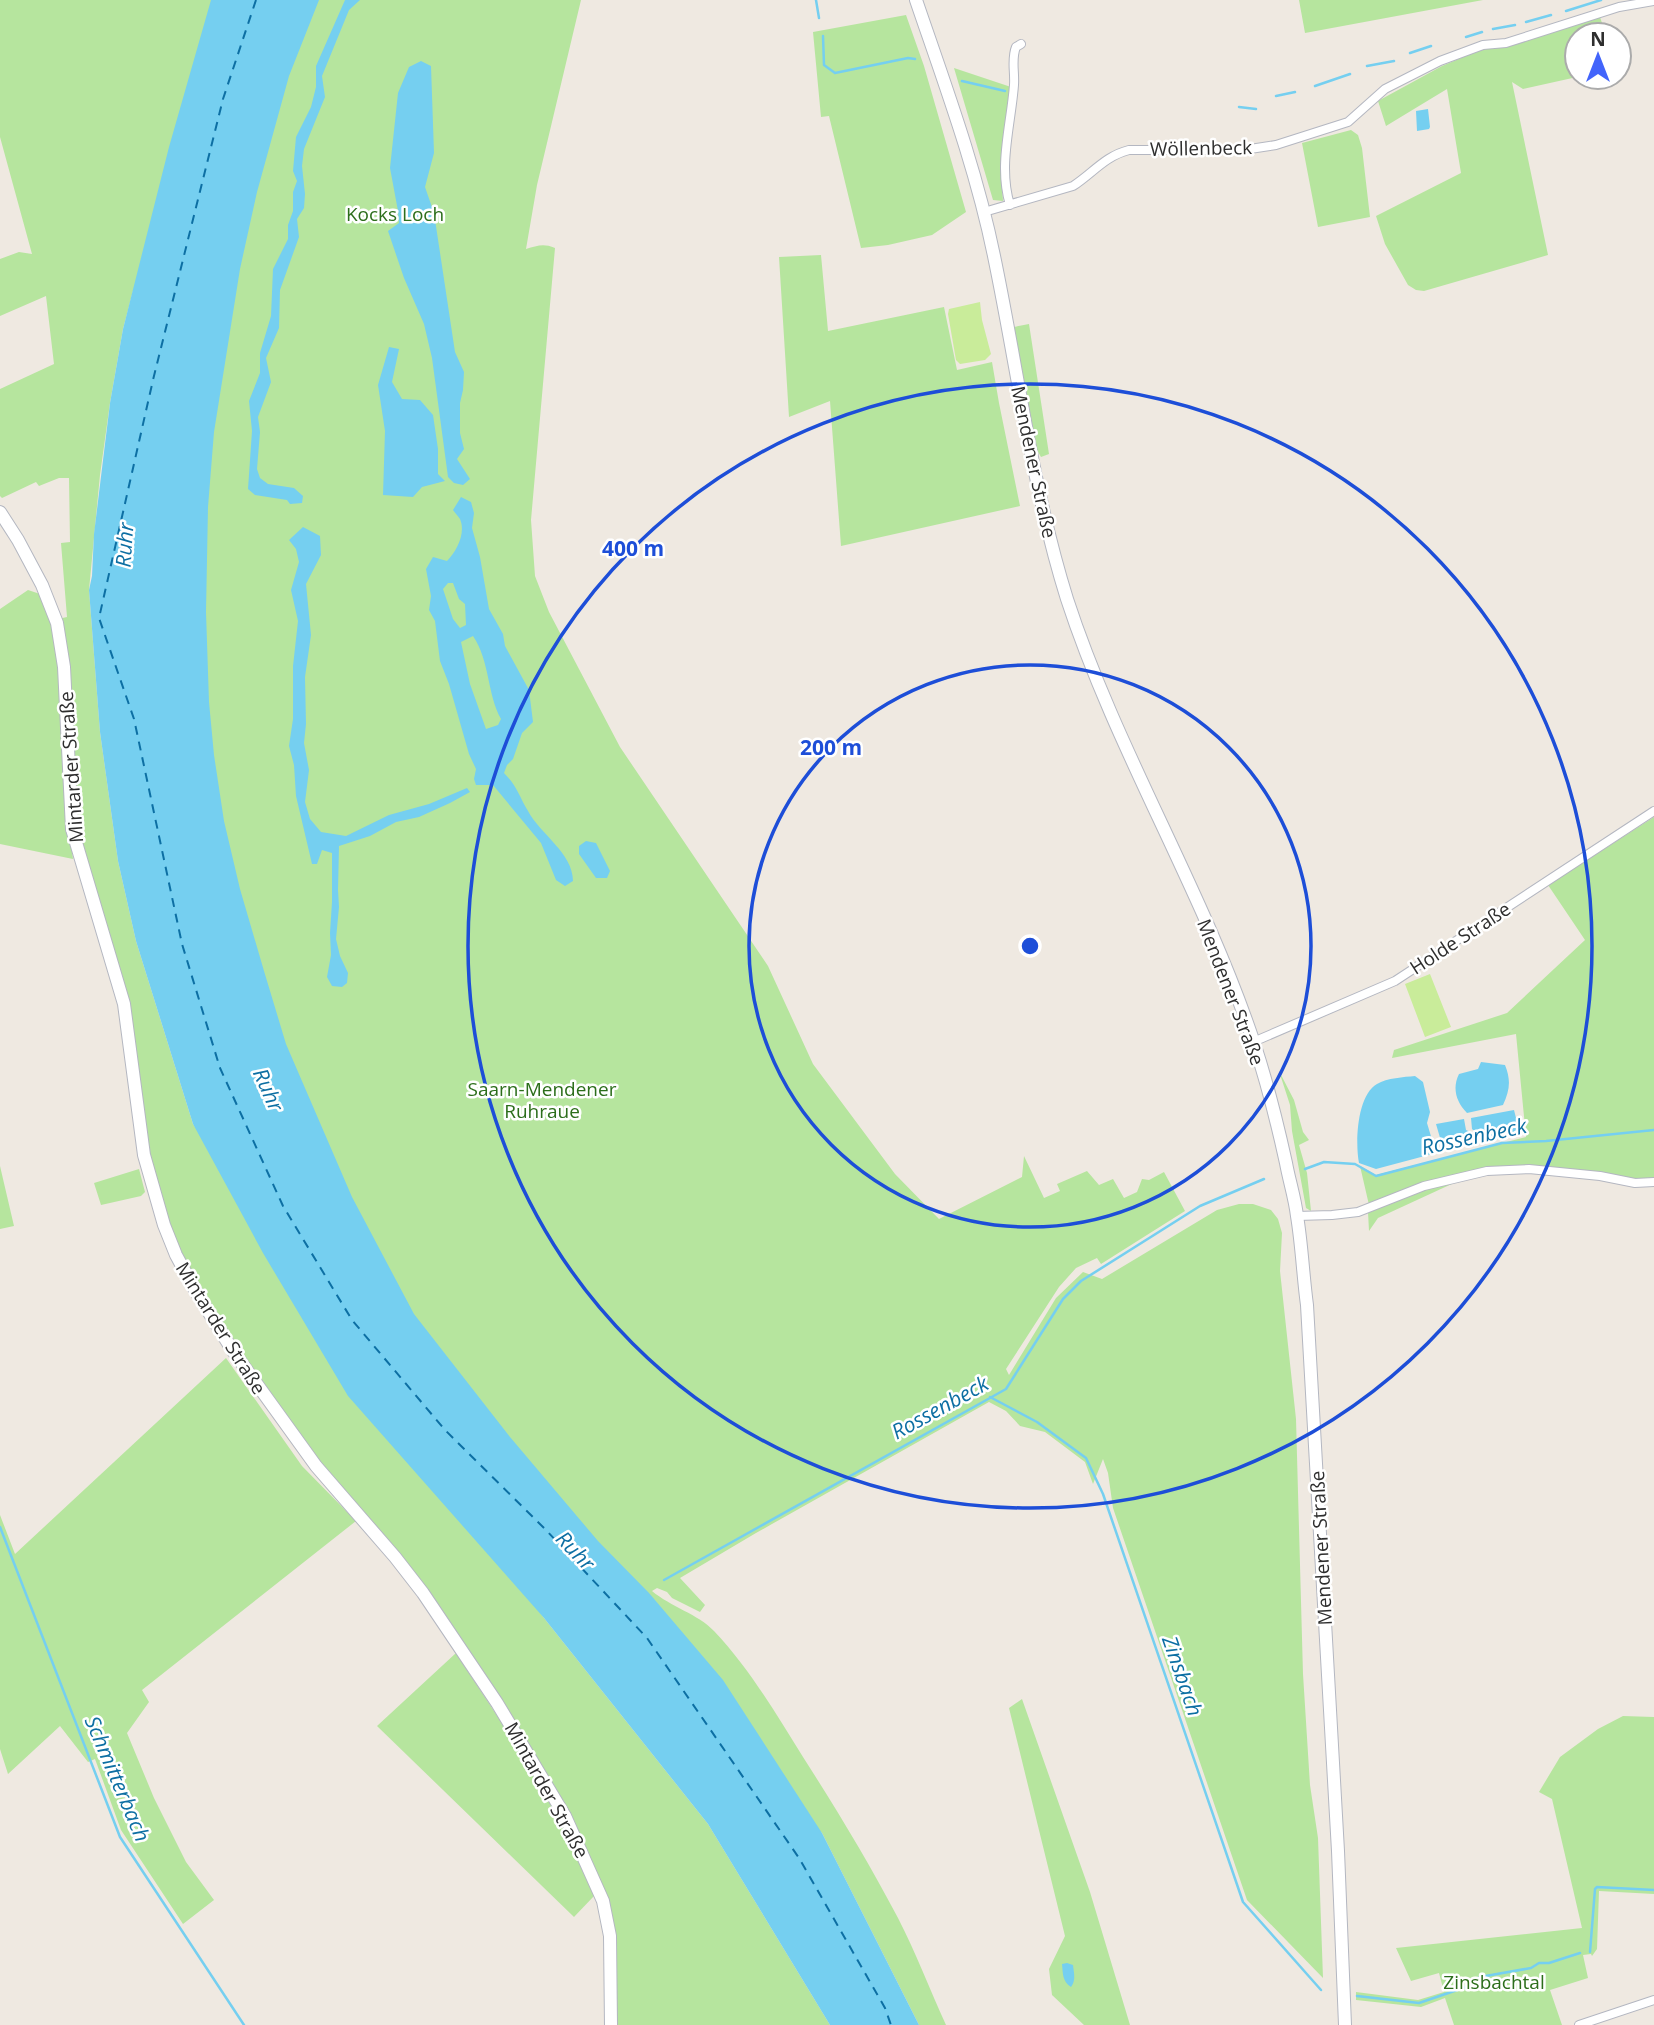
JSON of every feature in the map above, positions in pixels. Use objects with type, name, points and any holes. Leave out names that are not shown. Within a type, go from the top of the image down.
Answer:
[{"type":"main road","name":"Mendener Straße","points":[[916,0],[958,118],[984,212],[1033,465],[1068,601],[1120,738],[1227,972],[1273,1107],[1297,1216],[1308,1331],[1345,2025]]},
{"type":"main road","name":"Mintarder Straße","points":[[0,512],[39,578],[57,623],[64,667],[72,829],[124,1004],[144,1155],[164,1225],[176,1255],[240,1362],[316,1466],[422,1592],[498,1703],[565,1816],[603,1901],[610,1936],[611,2025]]},
{"type":"street","name":"Wöllenbeck","points":[[984,212],[1073,186],[1115,153],[1129,150],[1262,148],[1338,126],[1355,117],[1385,89],[1440,61],[1483,45],[1506,43],[1619,7],[1654,1]]},
{"type":"street","points":[[1010,205],[1006,191],[1005,161],[1014,83],[1013,52],[1021,44]]},
{"type":"street","name":"Holde Straße","points":[[1253,1042],[1395,981],[1654,811]]},
{"type":"street","points":[[1297,1216],[1358,1212],[1424,1186],[1487,1171],[1529,1169],[1600,1175],[1634,1183],[1654,1182]]},
{"type":"street","points":[[1579,2025],[1654,2000]]},
{"type":"green space","name":"Saarn-Mendener Ruhraue","points":[[0,0],[581,0],[537,185],[526,249],[543,245],[555,248],[531,520],[535,576],[549,612],[620,747],[768,966],[813,1064],[895,1174],[939,1219],[1022,1177],[1024,1156],[1044,1198],[1060,1191],[1057,1184],[1087,1171],[1099,1185],[1113,1179],[1124,1198],[1137,1192],[1142,1179],[1149,1180],[1164,1172],[1185,1211],[1101,1264],[1097,1258],[1076,1268],[1059,1287],[1006,1369],[1009,1375],[1056,1298],[1083,1272],[1102,1279],[1217,1210],[1239,1204],[1253,1204],[1271,1210],[1278,1219],[1282,1233],[1280,1271],[1296,1419],[1303,1674],[1310,1785],[1318,1838],[1323,1978],[1247,1900],[1113,1508],[1103,1459],[1093,1484],[1085,1462],[1045,1432],[1020,1426],[1006,1411],[989,1402],[680,1578],[705,1605],[700,1612],[672,1598],[667,1592],[657,1588],[652,1591],[708,1625],[762,1692],[887,1897],[946,2025],[919,2025],[822,1833],[606,1617],[227,1050],[133,291],[123,329],[110,403],[89,590],[100,732],[118,861],[136,941],[193,1124],[544,1618],[708,1824],[830,2025],[617,2025],[615,1936],[571,1818],[554,1786],[488,1682],[301,1441],[234,1344],[180,1253],[169,1225],[148,1151],[131,1027],[78,827],[58,619],[67,617],[61,543],[70,542],[69,478],[59,478],[39,486],[36,482],[2,498],[0,496],[0,389],[54,364],[46,296],[0,316],[0,259],[19,252],[32,254],[0,137]]},
{"type":"green space","points":[[1299,0],[1483,0],[1305,33]]},
{"type":"green space","points":[[906,15],[924,66],[966,212],[932,235],[861,248],[829,116],[821,117],[813,32]]},
{"type":"green space","points":[[1600,17],[1601,21],[1585,21]]},
{"type":"green space","points":[[1563,28],[1563,80],[1523,89],[1512,82],[1548,255],[1424,291],[1416,290],[1408,285],[1385,244],[1376,216],[1461,173],[1447,89],[1386,126],[1378,101],[1442,66],[1478,51]]},
{"type":"green space","points":[[954,68],[1011,87],[1001,173],[1003,201],[993,200]]},
{"type":"green space","points":[[1351,130],[1358,135],[1362,148],[1370,217],[1318,227],[1302,143]]},
{"type":"green space","points":[[821,255],[828,331],[944,307],[957,370],[992,362],[1020,506],[841,546],[830,401],[789,417],[779,257]]},
{"type":"green space","points":[[980,302],[991,354],[985,360],[960,364],[956,360],[949,309]]},
{"type":"green space","points":[[1029,324],[1049,454],[1041,457],[1037,450],[1014,327]]},
{"type":"green space","points":[[28,590],[40,594],[47,605],[58,644],[65,796],[73,859],[0,844],[0,609]]},
{"type":"green space","points":[[1654,817],[1654,1180],[1636,1181],[1538,1166],[1496,1167],[1456,1182],[1378,1218],[1369,1231],[1369,1205],[1360,1166],[1376,1175],[1526,1137],[1516,1034],[1392,1058],[1394,1050],[1507,1013],[1585,940],[1548,885]]},
{"type":"green space","points":[[1430,974],[1451,1027],[1425,1037],[1405,984]]},
{"type":"green space","points":[[1279,1071],[1294,1100],[1303,1132],[1309,1140],[1299,1145],[1307,1173],[1311,1211],[1306,1208],[1290,1105]]},
{"type":"green space","points":[[0,1166],[14,1226],[0,1229]]},
{"type":"green space","points":[[139,1169],[145,1192],[141,1196],[101,1205],[94,1183]]},
{"type":"green space","points":[[226,1358],[302,1466],[356,1521],[142,1690],[149,1702],[127,1733],[154,1798],[186,1862],[214,1900],[183,1924],[121,1830],[95,1759],[88,1762],[60,1726],[8,1774],[0,1749],[0,1515],[15,1554]]},
{"type":"green space","points":[[456,1653],[549,1795],[594,1896],[574,1917],[377,1726]]},
{"type":"green space","points":[[1022,1699],[1090,1892],[1130,2025],[1084,2025],[1052,1995],[1049,1969],[1065,1936],[1009,1708]]},
{"type":"green space","name":"Zinsbachtal","points":[[1623,1716],[1654,1717],[1654,1894],[1599,1891],[1597,1949],[1592,1956],[1583,1955],[1588,1978],[1550,1990],[1562,2025],[1454,2025],[1445,1998],[1421,2007],[1356,2000],[1356,1992],[1418,2000],[1444,1992],[1439,1973],[1411,1981],[1396,1948],[1582,1928],[1552,1799],[1539,1792],[1560,1757],[1598,1729]]},
{"type":"water","name":"Ruhr","points":[[211,0],[319,0],[289,76],[257,192],[240,269],[214,432],[208,507],[206,612],[214,755],[224,821],[240,889],[286,1044],[352,1197],[414,1314],[510,1437],[598,1541],[649,1593],[723,1680],[822,1833],[919,2025],[830,2025],[708,1824],[544,1618],[348,1396],[263,1253],[193,1124],[136,941],[118,861],[100,732],[89,590],[110,403],[123,329],[169,147]]},
{"type":"water","points":[[345,0],[360,0],[349,10],[322,76],[325,97],[304,149],[304,208],[297,219],[299,237],[280,290],[279,328],[266,358],[271,382],[258,417],[260,432],[257,469],[260,478],[268,484],[294,488],[303,496],[302,503],[290,504],[287,500],[255,495],[248,489],[252,431],[249,401],[260,373],[260,353],[271,316],[273,269],[288,239],[288,225],[293,211],[293,192],[297,181],[293,171],[296,137],[311,107],[316,87],[316,66]]},
{"type":"water","points":[[421,61],[431,66],[434,153],[425,187],[434,213],[455,352],[464,372],[460,433],[464,449],[457,459],[470,479],[463,485],[454,483],[448,477],[432,358],[424,324],[388,231],[399,223],[390,168],[398,93],[409,67]]},
{"type":"water","points":[[1428,109],[1429,129],[1417,131],[1416,111]]},
{"type":"water","points":[[389,347],[399,349],[392,382],[402,399],[420,400],[433,415],[438,449],[438,474],[445,481],[422,487],[413,497],[383,495],[385,431],[378,385]]},
{"type":"water","points":[[461,497],[471,502],[474,513],[472,528],[489,609],[529,690],[533,722],[522,733],[513,759],[504,773],[533,819],[568,861],[573,881],[565,886],[556,880],[541,843],[493,785],[476,785],[474,779],[476,769],[440,661],[435,621],[429,610],[431,596],[426,569],[433,557],[447,561],[461,536],[462,524],[453,510]],"holes":[[[448,583],[453,583],[459,599],[465,604],[466,625],[460,628],[453,619],[443,589]],[[473,636],[483,656],[493,699],[501,719],[498,725],[486,729],[470,684],[461,642]]]},
{"type":"water","points":[[303,527],[320,536],[321,555],[306,584],[311,635],[305,677],[304,743],[309,770],[305,802],[310,819],[321,832],[346,836],[389,815],[429,804],[467,788],[470,792],[419,817],[396,822],[370,836],[339,846],[336,939],[348,973],[347,983],[342,987],[332,986],[327,977],[331,955],[332,853],[322,850],[317,864],[312,864],[296,796],[294,765],[289,746],[298,621],[291,590],[299,562],[296,549],[289,540]]},
{"type":"water","points":[[586,841],[596,843],[610,871],[607,878],[596,878],[579,854],[579,846]]},
{"type":"water","points":[[1481,1062],[1505,1065],[1509,1080],[1507,1095],[1503,1105],[1467,1113],[1456,1095],[1457,1079],[1459,1074],[1478,1069]]},
{"type":"water","points":[[1415,1076],[1423,1082],[1430,1112],[1427,1123],[1436,1153],[1376,1169],[1359,1163],[1359,1120],[1370,1090],[1386,1080]]},
{"type":"water","points":[[1514,1110],[1520,1134],[1482,1138],[1472,1129],[1471,1118]]},
{"type":"water","points":[[1464,1119],[1466,1130],[1473,1133],[1476,1143],[1443,1148],[1436,1124]]},
{"type":"water","points":[[1062,1964],[1073,1965],[1074,1979],[1071,1987],[1063,1974]]},
{"type":"waterway","name":"Wöllenbeck","points":[[816,0],[819,18]]},
{"type":"waterway","name":"Wöllenbeck","points":[[1566,11],[1601,0]]},
{"type":"waterway","name":"Wöllenbeck","points":[[1526,22],[1551,15]]},
{"type":"waterway","name":"Wöllenbeck","points":[[1493,29],[1515,25]]},
{"type":"waterway","name":"Wöllenbeck","points":[[1466,37],[1482,32]]},
{"type":"waterway","name":"Wöllenbeck","points":[[823,36],[824,65],[835,73],[908,58],[915,59]]},
{"type":"waterway","name":"Wöllenbeck","points":[[1410,53],[1431,46]]},
{"type":"waterway","name":"Wöllenbeck","points":[[1367,66],[1394,61]]},
{"type":"waterway","name":"Wöllenbeck","points":[[1315,86],[1350,74]]},
{"type":"waterway","name":"Wöllenbeck","points":[[962,81],[1005,91]]},
{"type":"waterway","name":"Wöllenbeck","points":[[1276,96],[1295,92]]},
{"type":"waterway","name":"Wöllenbeck","points":[[1239,107],[1256,109]]},
{"type":"waterway","name":"Rossenbeck","points":[[1305,1169],[1324,1162],[1355,1164],[1376,1176],[1502,1143],[1654,1130]]},
{"type":"waterway","name":"Rossenbeck","points":[[664,1580],[1006,1389],[1063,1299],[1081,1281],[1200,1206],[1264,1179]]},
{"type":"waterway","name":"Zinsbach","points":[[990,1397],[1037,1422],[1086,1458],[1103,1494],[1243,1902],[1321,1990]]},
{"type":"waterway","name":"Schmitterbach","points":[[0,1527],[120,1837],[244,2025]]},
{"type":"waterway","name":"Zinsbach","points":[[1590,1952],[1597,1887],[1654,1890]]},
{"type":"waterway","name":"Zinsbach","points":[[1357,1996],[1419,2003],[1466,1987],[1480,1977],[1531,1968],[1539,1963],[1549,1963],[1580,1953]]},
{"type":"ferry route","points":[[256,0],[223,99],[153,380],[99,618],[134,719],[182,944],[220,1068],[283,1206],[352,1320],[445,1430],[546,1530],[647,1638],[799,1858],[885,2008],[891,2025]]},
{"type":"park label","name":"Kocks Loch","points":[[395,214]]}]
